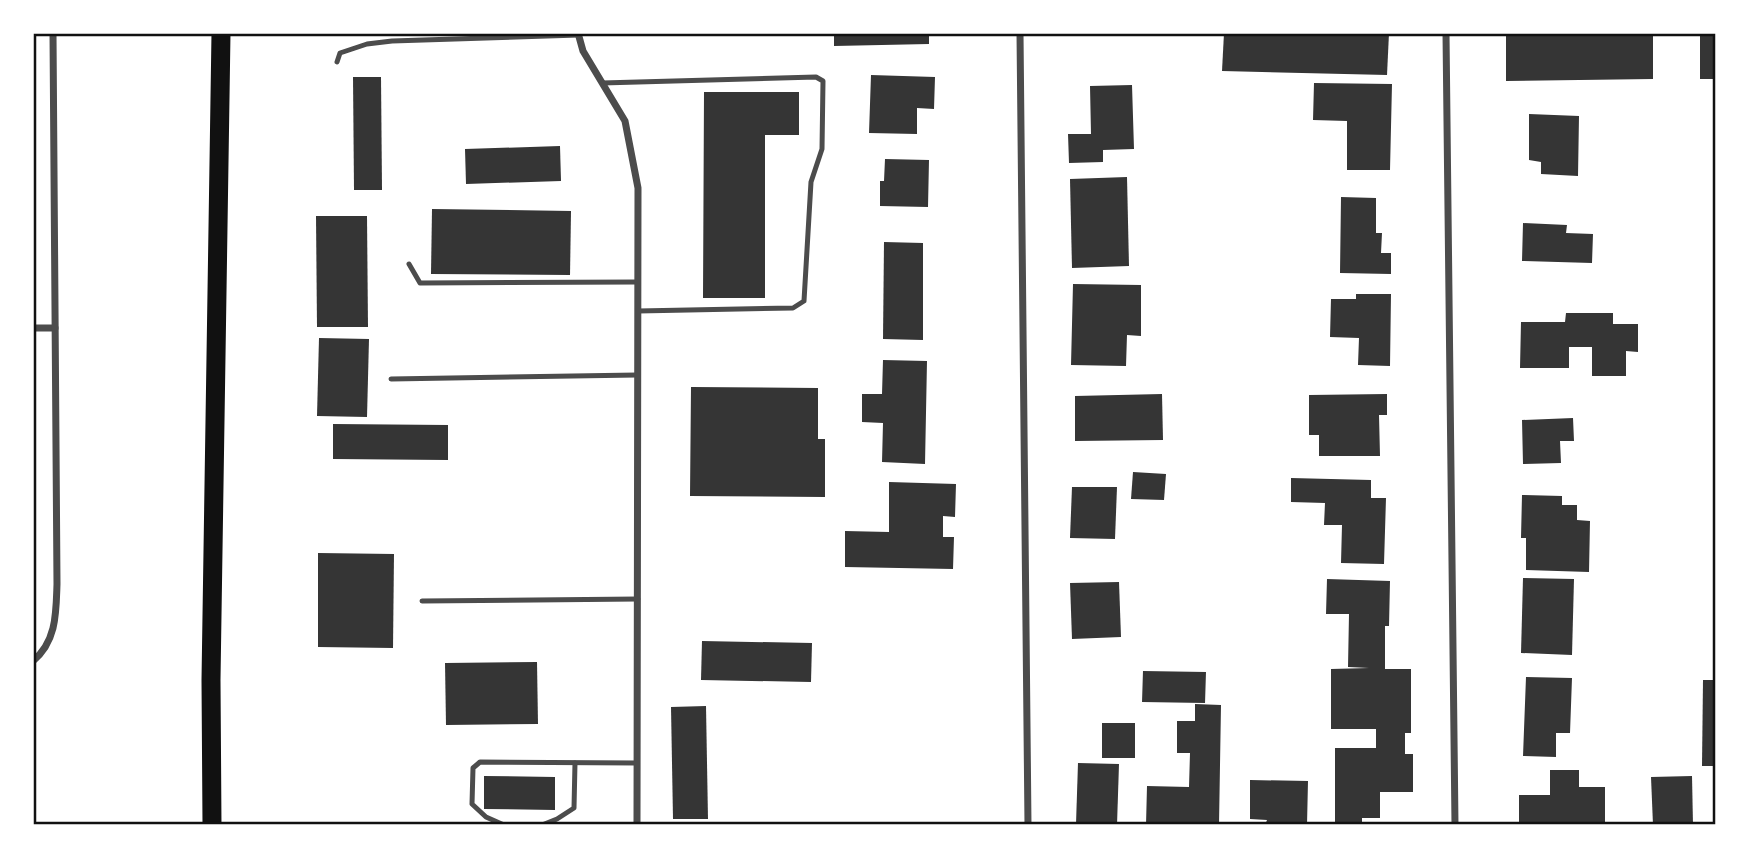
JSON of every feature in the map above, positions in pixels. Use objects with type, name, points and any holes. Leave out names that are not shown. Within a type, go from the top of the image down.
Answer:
[{"type":"highway","points":[[212,825],[211,680],[221,33]]},
{"type":"street","points":[[33,661],[51,639],[57,584],[54,33]]},
{"type":"street","points":[[1020,33],[1028,825]]},
{"type":"street","points":[[1446,33],[1455,825]]},
{"type":"street","points":[[579,34],[583,51],[625,121],[638,188],[637,825]]},
{"type":"street","points":[[33,328],[55,328]]},
{"type":"lane","points":[[337,62],[340,53],[367,44],[392,41],[579,34]]},
{"type":"lane","points":[[602,83],[816,78],[823,81],[822,149],[811,182],[804,301],[793,308],[638,311]]},
{"type":"lane","points":[[409,264],[420,283],[637,282]]},
{"type":"lane","points":[[391,379],[637,375]]},
{"type":"lane","points":[[422,601],[638,599]]},
{"type":"lane","points":[[504,825],[486,817],[472,804],[473,768],[480,762],[637,763]]},
{"type":"lane","points":[[542,825],[574,808],[575,763]]},
{"type":"building","points":[[834,33],[929,33],[929,44],[834,46]]},
{"type":"building","points":[[1224,33],[1389,33],[1387,75],[1222,71]]},
{"type":"building","points":[[1700,33],[1716,33],[1716,79],[1700,79]]},
{"type":"building","points":[[1506,34],[1653,34],[1653,79],[1506,81]]},
{"type":"building","points":[[871,75],[935,77],[934,109],[917,108],[917,134],[869,133]]},
{"type":"building","points":[[353,77],[381,77],[382,190],[354,190]]},
{"type":"building","points":[[1314,83],[1392,84],[1390,170],[1347,170],[1347,121],[1313,120]]},
{"type":"building","points":[[1132,85],[1134,149],[1103,150],[1103,162],[1069,163],[1068,134],[1091,134],[1090,86]]},
{"type":"building","points":[[704,92],[799,92],[799,135],[765,135],[765,298],[703,298]]},
{"type":"building","points":[[1529,114],[1579,116],[1578,176],[1541,174],[1541,162],[1529,160]]},
{"type":"building","points":[[560,146],[561,181],[466,184],[465,149]]},
{"type":"building","points":[[885,159],[929,160],[928,207],[880,206],[880,181],[884,181]]},
{"type":"building","points":[[1127,177],[1129,266],[1072,268],[1070,179]]},
{"type":"building","points":[[1341,197],[1376,198],[1376,233],[1382,233],[1381,253],[1391,253],[1391,274],[1340,273]]},
{"type":"building","points":[[432,209],[571,211],[570,275],[431,274]]},
{"type":"building","points":[[316,216],[367,216],[368,327],[317,327]]},
{"type":"building","points":[[1523,223],[1567,225],[1566,233],[1593,234],[1592,263],[1522,261]]},
{"type":"building","points":[[884,242],[923,243],[923,340],[883,339]]},
{"type":"building","points":[[1073,284],[1141,285],[1141,336],[1127,335],[1126,366],[1071,365]]},
{"type":"building","points":[[1356,294],[1391,294],[1390,366],[1358,365],[1359,338],[1330,337],[1331,299],[1356,299]]},
{"type":"building","points":[[1566,313],[1613,313],[1613,324],[1638,324],[1638,352],[1626,351],[1626,376],[1592,376],[1592,347],[1569,347],[1569,368],[1520,368],[1521,322],[1565,322]]},
{"type":"building","points":[[319,338],[369,339],[367,417],[317,416]]},
{"type":"building","points":[[883,360],[927,361],[925,464],[882,462],[883,423],[862,422],[862,394],[882,394]]},
{"type":"building","points":[[691,387],[818,388],[818,439],[825,439],[825,497],[690,496]]},
{"type":"building","points":[[1162,394],[1163,440],[1075,441],[1075,396]]},
{"type":"building","points":[[1387,394],[1387,415],[1379,415],[1380,456],[1319,456],[1319,435],[1309,435],[1309,395]]},
{"type":"building","points":[[1573,418],[1574,441],[1560,441],[1561,463],[1523,464],[1522,420]]},
{"type":"building","points":[[333,424],[448,425],[448,460],[333,459]]},
{"type":"building","points":[[1133,472],[1166,474],[1164,500],[1131,499]]},
{"type":"building","points":[[1291,478],[1371,480],[1371,498],[1386,498],[1384,564],[1341,563],[1342,525],[1324,525],[1325,503],[1291,502]]},
{"type":"building","points":[[889,482],[956,484],[955,517],[943,516],[943,537],[954,537],[953,569],[845,567],[845,531],[889,532]]},
{"type":"building","points":[[1072,487],[1117,487],[1115,539],[1070,538]]},
{"type":"building","points":[[1522,495],[1562,496],[1562,505],[1577,505],[1577,520],[1590,521],[1589,572],[1526,570],[1526,538],[1521,538]]},
{"type":"building","points":[[318,553],[394,554],[393,648],[318,647]]},
{"type":"building","points":[[1523,578],[1574,579],[1572,655],[1521,653]]},
{"type":"building","points":[[1327,579],[1390,581],[1389,626],[1385,626],[1385,669],[1411,669],[1411,733],[1405,733],[1405,754],[1413,754],[1413,792],[1380,792],[1380,818],[1362,818],[1362,825],[1335,825],[1335,748],[1376,748],[1376,729],[1331,729],[1331,669],[1369,668],[1348,667],[1349,614],[1326,614]]},
{"type":"building","points":[[1119,582],[1121,637],[1072,639],[1070,583]]},
{"type":"building","points":[[702,641],[812,643],[811,682],[701,680]]},
{"type":"building","points":[[537,662],[538,724],[446,725],[445,663]]},
{"type":"building","points":[[1143,671],[1206,672],[1205,703],[1142,702]]},
{"type":"building","points":[[1526,677],[1572,678],[1570,733],[1556,733],[1556,757],[1523,756]]},
{"type":"building","points":[[1703,680],[1716,680],[1716,766],[1702,766]]},
{"type":"building","points":[[1195,704],[1221,705],[1219,825],[1146,825],[1147,786],[1189,787],[1190,753],[1177,753],[1177,721],[1195,721]]},
{"type":"building","points":[[706,706],[708,819],[673,819],[671,707]]},
{"type":"building","points":[[1102,723],[1135,723],[1135,758],[1102,758]]},
{"type":"building","points":[[1078,763],[1119,764],[1117,825],[1076,824]]},
{"type":"building","points":[[1550,770],[1579,770],[1579,787],[1605,787],[1605,825],[1519,825],[1519,795],[1550,795]]},
{"type":"building","points":[[484,776],[555,777],[555,810],[484,809]]},
{"type":"building","points":[[1692,776],[1693,825],[1653,825],[1651,777]]},
{"type":"building","points":[[1250,780],[1308,781],[1307,825],[1265,825],[1267,820],[1250,819]]}]
